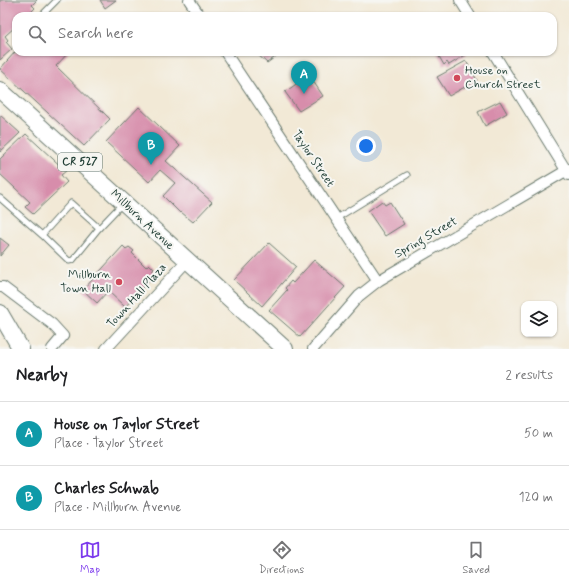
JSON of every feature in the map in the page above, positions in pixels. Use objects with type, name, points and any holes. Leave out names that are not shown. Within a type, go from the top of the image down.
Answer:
[{"type":"main road","name":"Millburn Avenue","points":[[0,90],[285,349]]},
{"type":"main road","points":[[0,313],[21,349]]},
{"type":"street","points":[[189,0],[197,12]]},
{"type":"street","points":[[460,0],[468,12]]},
{"type":"street","name":"Taylor Street","points":[[227,56],[378,281]]},
{"type":"street","points":[[496,56],[568,172]]},
{"type":"street","name":"Spring Street","points":[[313,349],[359,296],[378,281],[568,172]]},
{"type":"street","name":"Town Hall Plaza","points":[[106,349],[187,261]]},
{"type":"street","points":[[0,287],[3,287],[52,324],[63,336],[52,349]]},
{"type":"lane","points":[[45,12],[57,0]]},
{"type":"lane","points":[[337,218],[407,175]]},
{"type":"lane","points":[[0,198],[69,261],[73,260],[99,228],[124,202]]},
{"type":"lane","points":[[42,235],[71,203],[99,228]]},
{"type":"building","points":[[0,0],[37,0],[32,5],[35,8],[31,12],[12,12],[12,30],[5,36],[8,40],[6,42],[12,49],[0,60]]},
{"type":"building","points":[[100,0],[116,0],[105,8]]},
{"type":"building","points":[[12,55],[65,56],[56,66],[110,119],[84,146],[0,69]]},
{"type":"building","points":[[259,56],[277,56],[267,63]]},
{"type":"building","points":[[439,56],[464,56],[449,65],[447,62],[444,65]]},
{"type":"building","name":"House on Church Street","points":[[466,61],[477,80],[449,96],[437,77]]},
{"type":"building","points":[[309,75],[323,96],[299,111],[285,92]]},
{"type":"building","points":[[500,101],[507,113],[485,126],[478,112]]},
{"type":"building","points":[[139,107],[180,146],[166,161],[212,202],[193,222],[181,212],[180,213],[163,196],[175,183],[160,170],[149,182],[106,142]]},
{"type":"building","points":[[0,115],[20,133],[0,152]]},
{"type":"building","points":[[26,134],[66,171],[61,175],[67,182],[33,214],[25,207],[30,202],[0,174],[0,159]]},
{"type":"building","points":[[382,201],[385,205],[390,202],[404,224],[385,236],[368,211]]},
{"type":"building","points":[[0,238],[9,245],[0,256]]},
{"type":"building","points":[[269,243],[296,267],[262,306],[234,280]]},
{"type":"building","name":"Millburn Town Hall","points":[[123,246],[126,249],[129,247],[134,251],[132,253],[146,267],[149,264],[154,269],[152,271],[155,274],[125,307],[108,291],[97,303],[83,290]]},
{"type":"building","points":[[314,260],[345,287],[300,337],[269,310],[287,290],[285,288],[291,281],[293,283]]},
{"type":"place","name":"House on Church Street","points":[[457,78]]},
{"type":"place","name":"House on Taylor Street","points":[[304,94]]},
{"type":"place","name":"Charles Schwab","points":[[151,165]]},
{"type":"place","name":"Millburn Town Hall","points":[[119,282]]}]
